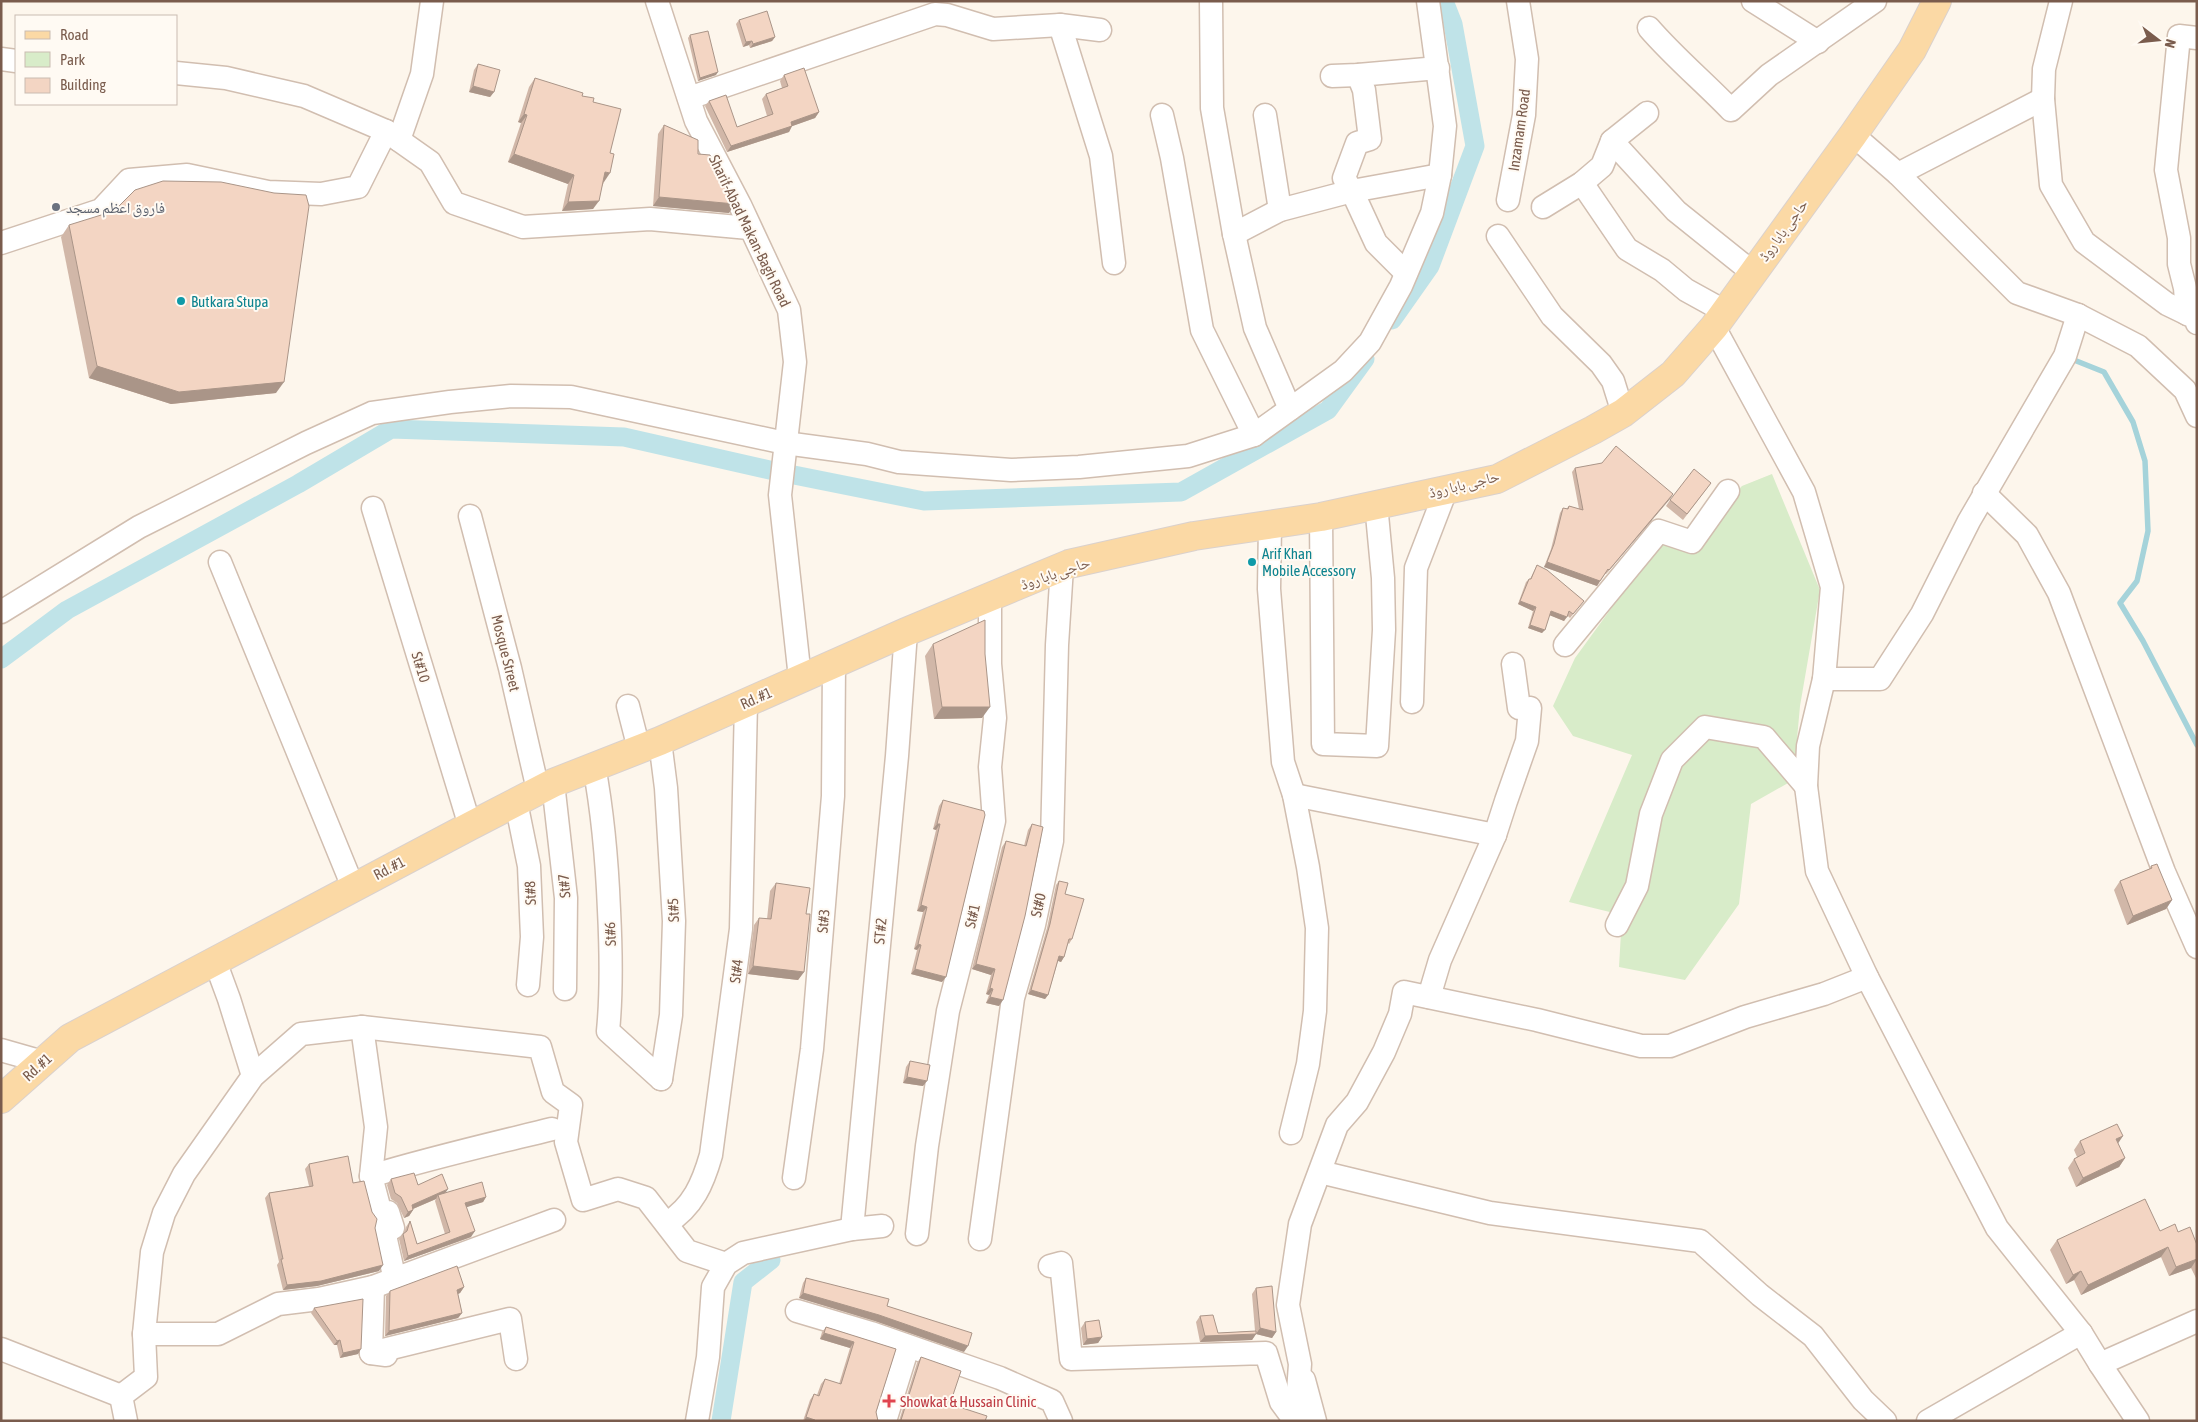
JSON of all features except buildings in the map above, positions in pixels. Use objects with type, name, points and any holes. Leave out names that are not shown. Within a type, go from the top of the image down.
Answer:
[{"type":"main road","name":"حاجی بابا روڈ","points":[[800,678],[1062,567],[1194,536],[1321,517],[1496,479],[1593,430],[1622,413],[1673,374],[1719,319],[1853,135],[1912,50],[1931,3]]},
{"type":"main road","name":"Rd. #1","points":[[1,1099],[70,1038],[353,887],[536,792],[594,766],[649,745],[800,678]]},
{"type":"street","points":[[1,243],[102,210],[129,180],[187,175],[268,192],[321,194],[358,187],[393,136],[422,74],[432,1]]},
{"type":"street","name":"Sharif-Abad Makan-Bagh Road","points":[[657,1],[696,121],[740,205],[749,228],[789,310],[795,362],[780,499],[800,678]]},
{"type":"street","points":[[1211,1],[1212,108],[1234,234],[1255,328],[1290,409]]},
{"type":"street","points":[[1,612],[139,527],[306,443],[372,414],[450,402],[511,396],[571,397],[785,446],[867,454],[899,462],[1012,470],[1079,467],[1188,456],[1254,435],[1343,371],[1370,342],[1406,273],[1432,213],[1440,175],[1445,126],[1428,1]]},
{"type":"street","name":"Inzamam Road","points":[[1508,200],[1525,105],[1527,59],[1518,1]]},
{"type":"street","points":[[1753,1],[1818,42]]},
{"type":"street","points":[[1649,28],[1668,50],[1731,110],[1769,75],[1875,1]]},
{"type":"street","points":[[2061,1],[2044,69],[2043,99],[2052,185],[2084,242],[2167,304],[2192,318]]},
{"type":"street","points":[[689,98],[935,14],[946,15],[993,29],[1060,25],[1100,30]]},
{"type":"street","points":[[1060,25],[1101,156],[1114,264]]},
{"type":"street","points":[[2192,318],[2179,264],[2179,238],[2166,170],[2179,36],[2197,38]]},
{"type":"street","points":[[1,59],[15,61]]},
{"type":"street","points":[[1332,76],[1438,68]]},
{"type":"street","points":[[178,73],[226,78],[304,96],[393,136],[430,162],[454,203],[523,227],[650,219],[749,228]]},
{"type":"street","points":[[1358,75],[1364,90],[1370,138],[1357,144],[1344,178],[1376,243],[1406,273]]},
{"type":"street","points":[[1898,174],[2043,99]]},
{"type":"street","points":[[1543,207],[1582,183],[1602,166],[1612,141],[1647,114]]},
{"type":"street","points":[[1162,115],[1172,158],[1202,330],[1254,435]]},
{"type":"street","points":[[1265,115],[1280,210]]},
{"type":"street","points":[[1853,135],[1898,174],[2017,293],[2078,315],[2138,346],[2191,383],[2197,416]]},
{"type":"street","points":[[1612,141],[1676,211],[1752,272]]},
{"type":"street","points":[[1234,234],[1280,210],[1352,191],[1440,175]]},
{"type":"street","points":[[1582,183],[1627,249],[1662,270],[1719,319],[1804,492],[1832,587],[1824,679],[1808,746],[1806,786],[1818,871],[1867,977],[1997,1228],[2081,1333],[2138,1421]]},
{"type":"street","points":[[1498,236],[1552,316],[1601,364],[1613,382],[1622,413]]},
{"type":"street","points":[[1824,679],[1880,679],[1922,614],[1984,493],[2022,432],[2065,356],[2078,315]]},
{"type":"street","points":[[1412,702],[1416,568],[1446,490]]},
{"type":"street","points":[[1565,645],[1659,531],[1692,542],[1728,491]]},
{"type":"street","points":[[1984,493],[2027,535],[2059,593],[2164,872],[2197,947]]},
{"type":"street","points":[[1321,517],[1323,744],[1377,746],[1384,630],[1376,504]]},
{"type":"street","name":"St#10","points":[[373,508],[470,826]]},
{"type":"street","name":"Mosque Street","points":[[470,516],[510,668],[536,792]]},
{"type":"street","points":[[1270,526],[1268,589],[1282,762],[1294,794],[1317,928],[1314,1020],[1308,1064],[1291,1133]]},
{"type":"street","points":[[220,562],[353,887]]},
{"type":"street","name":"St#0","points":[[980,1239],[1013,998],[1034,925],[1052,841],[1057,645],[1062,567]]},
{"type":"street","name":"St#1","points":[[917,1234],[927,1146],[948,1011],[969,932],[994,821],[990,767],[995,718],[992,697],[990,597]]},
{"type":"street","name":"ST#2","points":[[852,1229],[897,756],[906,632]]},
{"type":"street","name":"St#3","points":[[794,1178],[812,1049],[830,835],[833,796],[834,663]]},
{"type":"street","points":[[1429,997],[1440,960],[1494,835],[1527,741],[1524,708],[1513,664]]},
{"type":"street","name":"St#4","points":[[667,1223],[681,1214],[704,1182],[711,1155],[741,929],[746,702]]},
{"type":"street","name":"St#5","points":[[628,706],[649,745],[666,788],[674,921],[671,1015],[661,1079]]},
{"type":"street","points":[[1617,925],[1637,886],[1651,814],[1672,760],[1705,727],[1764,737],[1806,786]]},
{"type":"street","name":"St#6","points":[[594,766],[601,801],[607,868],[611,945],[611,1005],[608,1031],[661,1079]]},
{"type":"street","name":"St#8","points":[[528,985],[532,937],[529,866],[536,792]]},
{"type":"street","name":"St#7","points":[[536,792],[566,898],[565,989]]},
{"type":"street","points":[[1294,794],[1494,835]]},
{"type":"street","points":[[215,961],[253,1076]]},
{"type":"street","points":[[1315,1421],[1300,1364],[1288,1305],[1300,1224],[1336,1125],[1357,1102],[1384,1052],[1400,1014],[1404,992],[1537,1020],[1641,1046],[1670,1046],[1745,1017],[1824,994],[1867,977]]},
{"type":"street","points":[[120,1396],[146,1377],[144,1334],[152,1252],[164,1213],[184,1174],[253,1076],[301,1034],[362,1027],[540,1047],[553,1092],[571,1105],[566,1142],[582,1200],[618,1189],[646,1198],[687,1251],[726,1264]]},
{"type":"street","points":[[362,1027],[376,1127],[371,1176],[380,1214],[388,1212],[393,1228],[384,1231],[395,1280]]},
{"type":"street","points":[[1,1050],[43,1062]]},
{"type":"street","points":[[371,1176],[430,1158],[466,1151],[552,1129]]},
{"type":"street","points":[[1320,1172],[1490,1213],[1700,1241],[1760,1295],[1813,1336],[1863,1400],[1885,1421]]},
{"type":"street","points":[[144,1334],[218,1334],[278,1304],[319,1299],[395,1280],[554,1220]]},
{"type":"street","points":[[697,1421],[708,1357],[713,1287],[726,1264],[743,1254],[852,1229],[882,1226]]},
{"type":"street","points":[[1050,1266],[1061,1263],[1071,1359],[1266,1353],[1281,1402],[1296,1421]]},
{"type":"street","points":[[374,1286],[381,1354],[510,1319],[516,1359]]},
{"type":"street","points":[[797,1311],[871,1333],[1000,1378],[1052,1401],[1061,1421]]},
{"type":"street","points":[[2100,1364],[2197,1321]]},
{"type":"street","points":[[1928,1421],[2081,1333]]},
{"type":"street","points":[[885,1421],[908,1347]]},
{"type":"street","points":[[1,1349],[120,1396]]},
{"type":"street","points":[[1296,1421],[1300,1364]]},
{"type":"street","points":[[120,1396],[126,1421]]},
{"type":"green space","points":[[1772,474],[1820,590],[1800,706],[1795,761],[1797,778],[1751,804],[1739,904],[1685,980],[1619,967],[1622,915],[1569,902],[1632,755],[1573,736],[1553,706],[1575,658],[1661,540],[1696,551],[1729,499],[1742,486]]},
{"type":"waterway","points":[[1392,320],[1430,266],[1475,146],[1453,24],[1444,1]]},
{"type":"waterway","points":[[2069,358],[2104,372],[2133,422],[2145,461],[2148,531],[2137,581],[2120,603],[2143,641],[2197,745]]},
{"type":"waterway","points":[[1,659],[67,610],[298,484],[391,429],[624,437],[774,471],[924,501],[1181,492],[1328,410],[1365,359]]},
{"type":"waterway","points":[[721,1421],[743,1282],[771,1260]]},
{"type":"place","name":"فاروق اعظم مسجد","points":[[56,207]]},
{"type":"place","name":"Butkara Stupa","points":[[181,301]]},
{"type":"place","name":"Arif Khan Mobile Accessory","points":[[1252,562]]},
{"type":"place","name":"Showkat & Hussain Clinic","points":[[889,1401]]}]
